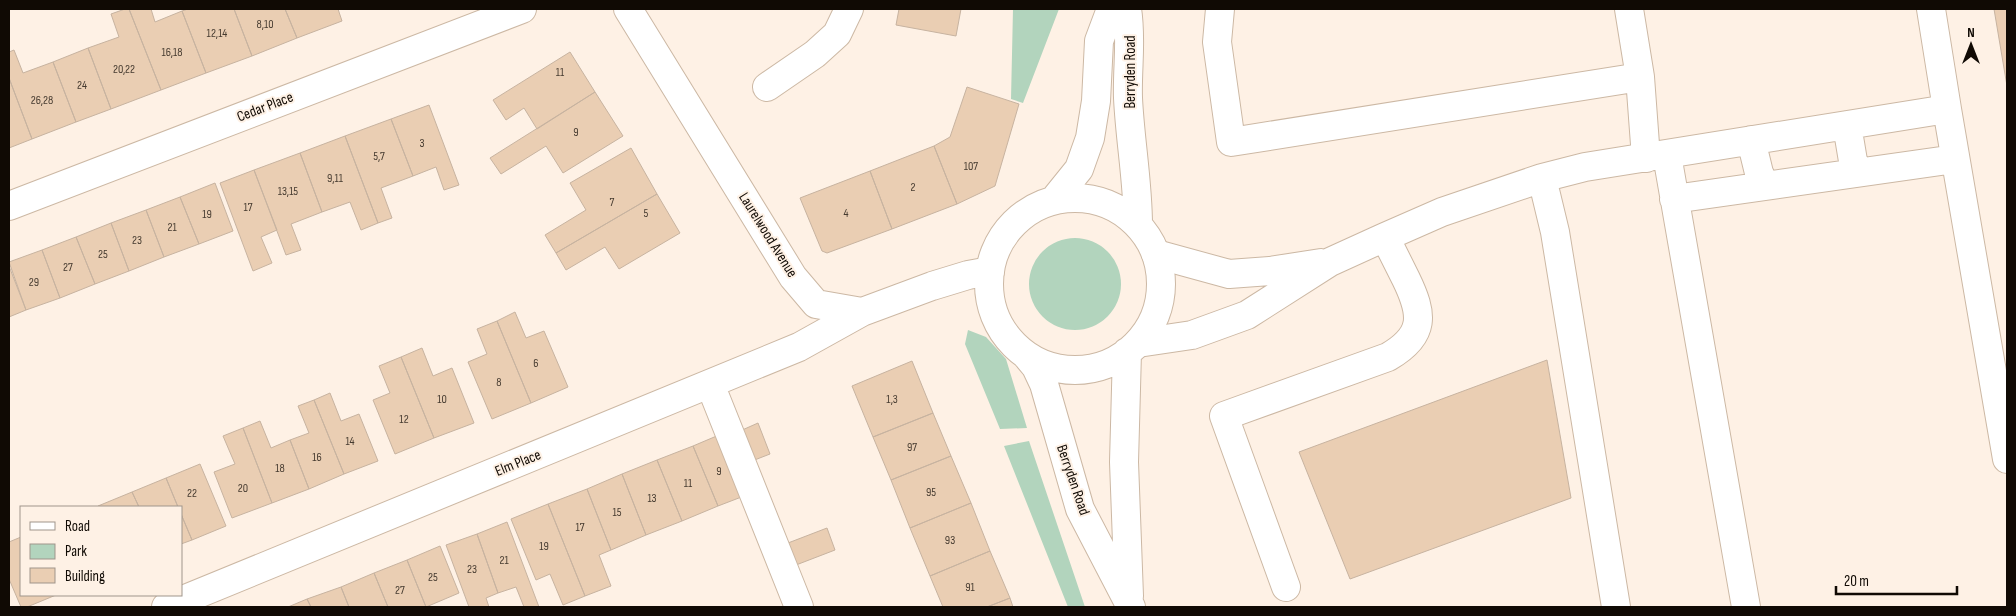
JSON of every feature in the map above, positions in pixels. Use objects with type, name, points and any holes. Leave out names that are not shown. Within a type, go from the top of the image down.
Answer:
[{"type":"street","name":"Cedar Place","points":[[9,206],[522,9]]},
{"type":"street","name":"Laurelwood Avenue","points":[[628,9],[793,277],[816,304],[862,312]]},
{"type":"street","points":[[767,87],[815,54],[837,34],[849,9]]},
{"type":"street","name":"Berryden Road","points":[[1054,200],[1079,169],[1090,138],[1096,102],[1099,41],[1111,9]]},
{"type":"street","name":"Berryden Road","points":[[1127,9],[1130,31],[1129,112],[1134,173],[1138,192],[1138,225]]},
{"type":"street","points":[[1220,9],[1217,42],[1231,142],[1640,77]]},
{"type":"street","points":[[1629,9],[1656,156],[1674,199],[1746,607]]},
{"type":"street","points":[[1931,9],[2007,459]]},
{"type":"street","points":[[1133,347],[1192,335],[1247,315],[1330,262],[1385,236],[1442,212],[1542,178],[1585,167],[1947,109]]},
{"type":"street","points":[[1847,125],[1853,161],[1859,172]]},
{"type":"street","points":[[1751,140],[1759,173],[1765,186]]},
{"type":"street","points":[[1674,199],[1955,159]]},
{"type":"street","points":[[1542,178],[1555,232],[1616,607]]},
{"type":"street","points":[[1077,198],[1099,202],[1120,211],[1138,225],[1148,238],[1156,254],[1161,277],[1159,301],[1152,323],[1133,347],[1109,364],[1088,369],[1066,370],[1045,365],[1026,355],[1008,339],[995,318],[989,295],[990,271],[995,251],[1018,219],[1035,208],[1054,200],[1077,198]]},
{"type":"street","points":[[1286,587],[1224,416],[1388,357],[1402,349],[1413,336],[1419,318],[1417,302],[1385,236]]},
{"type":"street","points":[[1156,254],[1230,274],[1270,271],[1330,262]]},
{"type":"street","points":[[862,312],[932,286],[968,275],[990,271]]},
{"type":"street","name":"Elm Place","points":[[169,607],[799,347],[862,312]]},
{"type":"street","name":"Berryden Road","points":[[1130,605],[1124,462],[1133,347]]},
{"type":"street","name":"Berryden Road","points":[[1026,355],[1036,367],[1044,384],[1080,509],[1130,605]]},
{"type":"street","points":[[710,384],[799,607]]},
{"type":"green space","points":[[1013,9],[1059,9],[1023,103],[1011,99]]},
{"type":"green space","points":[[1075,238],[1093,241],[1108,251],[1118,266],[1121,284],[1118,302],[1108,317],[1093,327],[1075,330],[1057,327],[1042,317],[1032,302],[1029,284],[1032,266],[1042,251],[1057,241]]},
{"type":"green space","points":[[968,330],[986,337],[1006,359],[1027,428],[1000,429],[965,344]]},
{"type":"green space","points":[[1029,441],[1085,607],[1068,607],[1004,446]]},
{"type":"building","points":[[129,9],[161,90],[111,109],[88,48],[119,37],[111,14]]},
{"type":"building","points":[[129,9],[151,9],[155,22],[182,11],[206,73],[161,90]]},
{"type":"building","points":[[188,9],[234,9],[252,56],[206,73],[182,11]]},
{"type":"building","points":[[234,9],[285,9],[297,38],[252,56]]},
{"type":"building","points":[[285,9],[338,9],[342,21],[297,38]]},
{"type":"building","points":[[899,9],[961,9],[956,36],[896,25]]},
{"type":"building","points":[[1994,9],[2007,9],[2007,86]]},
{"type":"building","points":[[88,48],[111,109],[76,122],[53,62]]},
{"type":"building","points":[[14,50],[23,73],[53,62],[76,122],[32,139],[9,78],[9,52]]},
{"type":"building","points":[[570,52],[595,92],[537,129],[524,108],[506,120],[493,100]]},
{"type":"building","points":[[9,78],[32,139],[9,148]]},
{"type":"building","points":[[967,87],[1019,104],[995,186],[957,204],[934,146],[950,137]]},
{"type":"building","points":[[595,92],[623,136],[563,173],[546,146],[501,174],[490,158]]},
{"type":"building","points":[[429,105],[459,185],[444,190],[436,167],[413,176],[391,119]]},
{"type":"building","points":[[391,119],[413,176],[381,188],[392,218],[378,223],[345,136]]},
{"type":"building","points":[[345,136],[378,223],[361,230],[350,202],[322,212],[300,153]]},
{"type":"building","points":[[934,146],[957,204],[892,229],[870,171]]},
{"type":"building","points":[[631,148],[657,194],[556,253],[545,235],[586,210],[570,183]]},
{"type":"building","points":[[300,153],[322,212],[291,224],[301,250],[286,255],[254,170]]},
{"type":"building","points":[[254,170],[277,230],[261,237],[272,263],[253,271],[220,183]]},
{"type":"building","points":[[870,171],[892,229],[827,253],[822,251],[800,198]]},
{"type":"building","points":[[215,183],[233,231],[199,244],[180,197]]},
{"type":"building","points":[[657,194],[680,233],[619,269],[605,247],[566,270],[556,253]]},
{"type":"building","points":[[180,197],[199,244],[164,257],[146,210]]},
{"type":"building","points":[[146,210],[164,257],[129,271],[111,223]]},
{"type":"building","points":[[111,223],[129,271],[95,284],[76,237]]},
{"type":"building","points":[[76,237],[95,284],[60,298],[42,250]]},
{"type":"building","points":[[42,250],[60,298],[26,310],[9,262]]},
{"type":"building","points":[[9,266],[26,310],[9,317]]},
{"type":"building","points":[[515,312],[526,338],[544,331],[568,387],[531,403],[497,321]]},
{"type":"building","points":[[497,321],[531,403],[492,419],[468,362],[487,354],[477,329]]},
{"type":"building","points":[[422,348],[433,376],[452,368],[474,423],[434,438],[401,357]]},
{"type":"building","points":[[401,357],[434,438],[395,454],[373,400],[390,393],[379,366]]},
{"type":"building","points":[[1547,360],[1571,498],[1350,579],[1299,452]]},
{"type":"building","points":[[912,361],[933,413],[873,437],[852,386]]},
{"type":"building","points":[[330,393],[341,421],[359,414],[378,461],[344,474],[314,400]]},
{"type":"building","points":[[314,400],[344,474],[309,489],[290,440],[309,433],[298,406]]},
{"type":"building","points":[[933,413],[951,456],[891,480],[873,437]]},
{"type":"building","points":[[260,421],[271,448],[290,440],[309,489],[272,503],[243,428]]},
{"type":"building","points":[[758,423],[770,454],[752,461],[740,431]]},
{"type":"building","points":[[243,428],[272,503],[232,518],[214,472],[235,464],[223,436]]},
{"type":"building","points":[[719,435],[744,496],[718,506],[693,446]]},
{"type":"building","points":[[693,446],[718,506],[682,521],[657,460]]},
{"type":"building","points":[[951,456],[971,503],[910,528],[891,480]]},
{"type":"building","points":[[657,460],[682,521],[646,535],[622,474]]},
{"type":"building","points":[[200,464],[226,526],[192,540],[182,516],[182,506],[178,506],[166,478]]},
{"type":"building","points":[[622,474],[646,535],[611,550],[587,489]]},
{"type":"building","points":[[166,478],[178,506],[139,506],[132,492]]},
{"type":"building","points":[[587,489],[611,550],[599,555],[611,586],[585,596],[548,504]]},
{"type":"building","points":[[132,492],[139,506],[98,506]]},
{"type":"building","points":[[971,503],[990,551],[930,576],[910,528]]},
{"type":"building","points":[[548,504],[585,596],[563,605],[550,574],[536,580],[511,519]]},
{"type":"building","points":[[182,516],[192,540],[182,544]]},
{"type":"building","points":[[507,522],[539,607],[524,607],[516,587],[498,593],[477,534]]},
{"type":"building","points":[[827,528],[835,550],[796,565],[788,543]]},
{"type":"building","points":[[477,534],[498,593],[486,598],[489,607],[469,607],[446,545]]},
{"type":"building","points":[[20,537],[20,596],[54,596],[27,607],[21,607],[9,579],[9,542]]},
{"type":"building","points":[[440,546],[459,593],[426,607],[407,560]]},
{"type":"building","points":[[990,551],[1010,598],[987,607],[943,607],[930,576]]},
{"type":"building","points":[[407,560],[426,607],[388,607],[374,573]]},
{"type":"building","points":[[374,573],[388,607],[349,607],[341,587]]},
{"type":"building","points":[[341,587],[349,607],[311,607],[307,599]]},
{"type":"building","points":[[1010,598],[1013,607],[987,607]]},
{"type":"building","points":[[307,599],[311,607],[288,607]]}]
